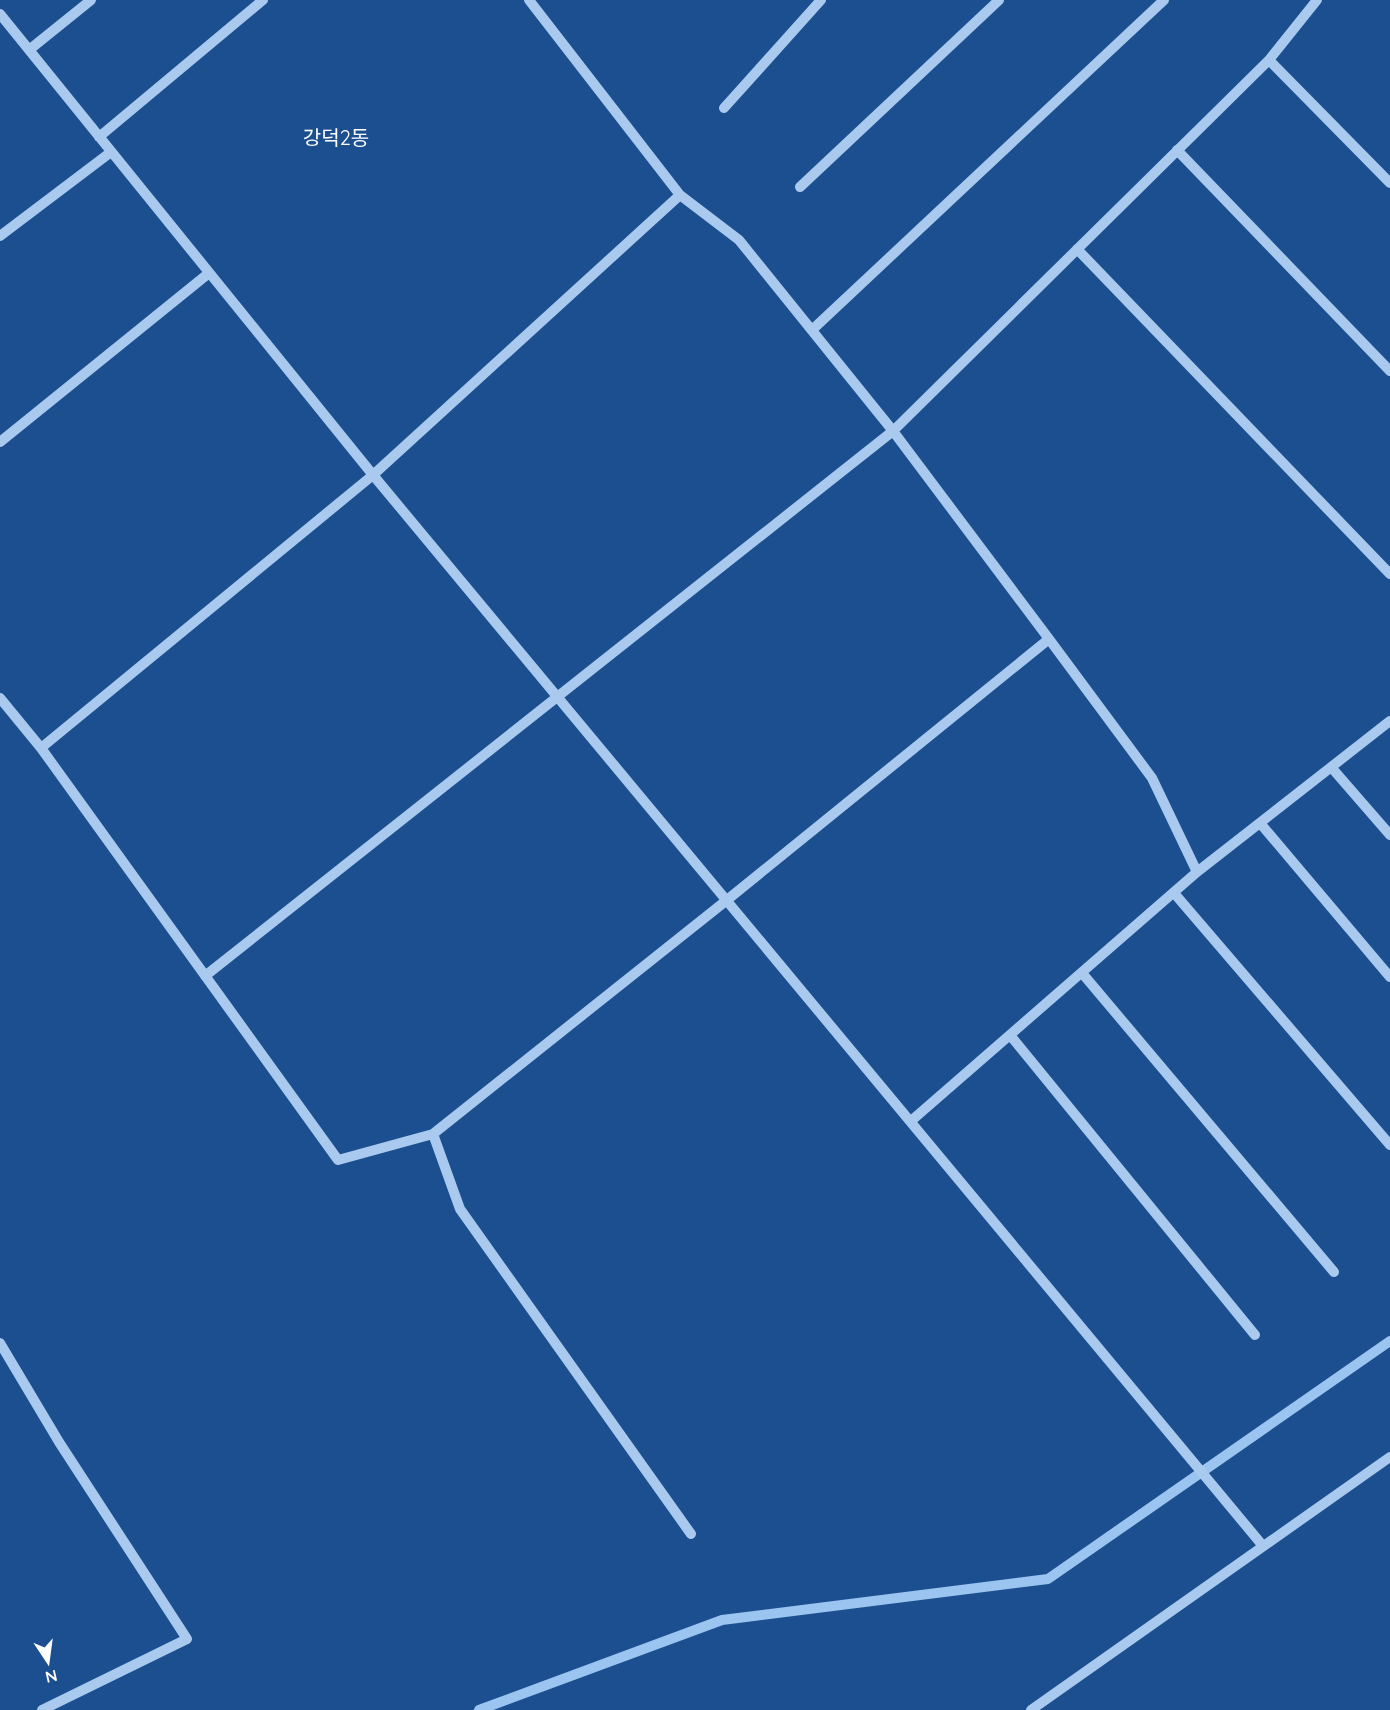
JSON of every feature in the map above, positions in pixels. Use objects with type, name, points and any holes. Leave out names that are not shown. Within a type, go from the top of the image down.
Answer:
[{"type":"street","points":[[29,50],[91,0]]},
{"type":"street","points":[[99,137],[263,0]]},
{"type":"street","points":[[529,0],[680,195],[739,240],[893,430],[1152,778],[1197,872]]},
{"type":"street","points":[[724,108],[821,0]]},
{"type":"street","points":[[800,187],[999,0]]},
{"type":"street","points":[[812,330],[1164,0]]},
{"type":"street","points":[[205,976],[893,430],[1269,60],[1317,0]]},
{"type":"street","points":[[0,14],[373,475],[1263,1546]]},
{"type":"street","points":[[1269,60],[1390,183]]},
{"type":"street","points":[[1178,150],[1390,370]]},
{"type":"street","points":[[0,236],[111,152]]},
{"type":"street","points":[[41,748],[373,475],[680,195]]},
{"type":"street","points":[[1077,249],[1390,574]]},
{"type":"street","points":[[0,442],[209,273]]},
{"type":"street","points":[[0,698],[41,748],[338,1160],[433,1134],[1049,639]]},
{"type":"street","points":[[911,1121],[1197,872],[1390,721]]},
{"type":"street","points":[[1331,767],[1390,835]]},
{"type":"street","points":[[1260,823],[1390,976]]},
{"type":"street","points":[[1174,892],[1390,1145]]},
{"type":"street","points":[[1082,973],[1334,1272]]},
{"type":"street","points":[[1010,1035],[1256,1335]]},
{"type":"street","points":[[433,1134],[460,1209],[691,1534]]},
{"type":"street","points":[[0,1342],[59,1442],[187,1639],[42,1710]]},
{"type":"street","points":[[1031,1710],[1390,1457]]},
{"type":"waterway","points":[[479,1710],[722,1620],[1048,1579],[1390,1341]]},
{"type":"district","name":"강덕2동","points":[[336,137]]}]
